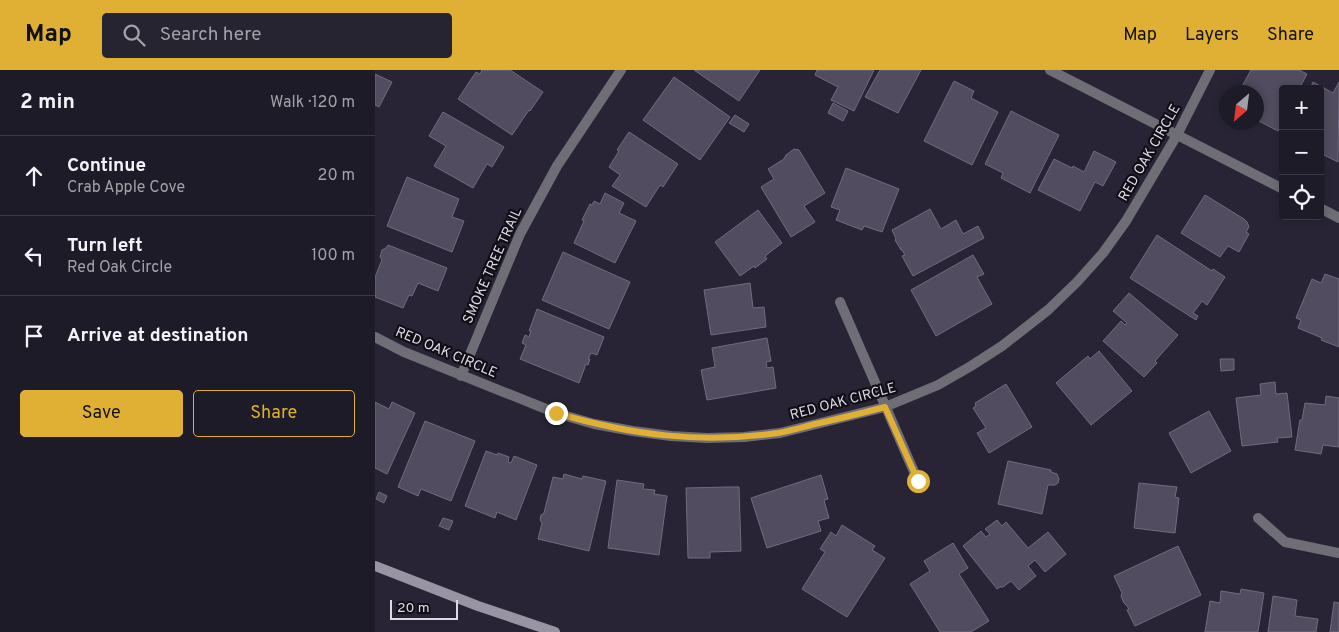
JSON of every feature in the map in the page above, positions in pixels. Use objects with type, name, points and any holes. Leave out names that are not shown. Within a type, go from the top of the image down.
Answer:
[{"type":"main road","points":[[375,566],[478,606],[555,632]]},
{"type":"street","name":"SMOKE TREE TRAIL","points":[[461,376],[520,234],[557,166],[621,70]]},
{"type":"street","points":[[1050,70],[1279,187]]},
{"type":"street","name":"RED OAK CIRCLE","points":[[375,337],[403,352],[556,413],[633,431],[707,438],[780,433],[885,407],[938,385],[1002,346],[1048,310],[1077,282],[1103,253],[1126,221],[1177,135],[1210,70]]},
{"type":"street","points":[[1324,210],[1339,218]]},
{"type":"street","points":[[840,302],[918,481]]},
{"type":"street","points":[[1259,518],[1285,542],[1339,553]]},
{"type":"building","points":[[482,70],[510,70],[543,92],[512,135],[458,99],[476,72],[480,74]]},
{"type":"building","points":[[694,70],[760,70],[739,101]]},
{"type":"building","points":[[817,70],[874,70],[854,111],[831,100],[838,87],[815,75]]},
{"type":"building","points":[[880,70],[921,70],[898,113],[865,97]]},
{"type":"building","points":[[1251,70],[1299,70],[1307,74],[1301,85],[1279,85],[1278,131],[1264,124],[1264,85],[1243,85]]},
{"type":"building","points":[[375,74],[392,82],[379,107],[375,105]]},
{"type":"building","points":[[674,77],[730,117],[700,160],[643,120]]},
{"type":"building","points":[[954,81],[974,91],[971,98],[998,112],[972,165],[924,141]]},
{"type":"building","points":[[1339,82],[1338,162],[1324,155],[1324,88],[1333,93]]},
{"type":"building","points":[[833,103],[848,111],[843,121],[828,113]]},
{"type":"building","points":[[1011,111],[1059,135],[1030,193],[1001,178],[1003,173],[985,164]]},
{"type":"building","points":[[443,112],[504,147],[492,167],[487,164],[473,188],[434,166],[446,146],[429,136]]},
{"type":"building","points":[[735,115],[749,124],[744,132],[729,123]]},
{"type":"building","points":[[629,132],[678,164],[663,187],[660,185],[646,207],[612,186],[620,175],[609,167]]},
{"type":"building","points":[[794,149],[799,150],[825,193],[804,206],[815,222],[791,237],[761,187],[774,179],[768,169],[784,159]]},
{"type":"building","points":[[1094,151],[1116,162],[1103,186],[1095,182],[1080,211],[1038,190],[1054,159],[1084,172]]},
{"type":"building","points":[[846,168],[899,189],[882,232],[864,226],[862,230],[836,220],[840,210],[831,207]]},
{"type":"building","points":[[407,177],[459,199],[452,217],[464,221],[452,252],[387,226]]},
{"type":"building","points":[[605,193],[624,203],[619,213],[636,221],[615,263],[574,243],[590,204],[592,205],[594,201],[600,204]]},
{"type":"building","points":[[1205,195],[1247,222],[1249,227],[1246,232],[1249,234],[1239,252],[1228,246],[1220,257],[1181,233]]},
{"type":"building","points":[[930,209],[941,229],[956,220],[963,234],[978,226],[984,238],[913,276],[902,256],[905,255],[895,240],[892,230]]},
{"type":"building","points":[[758,210],[782,243],[765,256],[767,259],[740,276],[715,242]]},
{"type":"building","points":[[1157,235],[1212,271],[1213,269],[1225,277],[1207,305],[1202,301],[1193,313],[1198,316],[1196,320],[1130,278]]},
{"type":"building","points":[[388,245],[447,268],[438,291],[418,283],[412,296],[409,295],[403,308],[375,297],[375,277],[382,260],[380,257],[382,250]]},
{"type":"building","points":[[563,252],[630,282],[609,329],[542,300]]},
{"type":"building","points":[[973,255],[984,274],[977,277],[992,304],[936,336],[911,290]]},
{"type":"building","points":[[1325,274],[1339,279],[1339,347],[1298,328],[1301,320],[1296,318],[1312,279],[1321,283]]},
{"type":"building","points":[[750,283],[753,308],[764,307],[766,327],[711,335],[704,290]]},
{"type":"building","points":[[1129,293],[1178,335],[1155,361],[1157,363],[1144,377],[1103,341],[1121,321],[1125,325],[1127,323],[1113,311]]},
{"type":"building","points":[[537,309],[604,337],[597,355],[591,353],[588,365],[586,364],[579,383],[520,359],[526,345],[522,343],[525,335],[529,337],[531,331],[529,331]]},
{"type":"building","points":[[767,338],[771,361],[766,362],[767,368],[773,367],[776,388],[707,400],[701,370],[715,367],[712,348]]},
{"type":"building","points":[[1099,351],[1132,391],[1091,425],[1056,383],[1088,356],[1090,359]]},
{"type":"building","points":[[1220,359],[1234,359],[1234,370],[1221,371]]},
{"type":"building","points":[[1275,382],[1276,394],[1287,393],[1292,437],[1277,438],[1278,442],[1242,446],[1236,398],[1261,395],[1260,384]]},
{"type":"building","points":[[1006,384],[1032,427],[989,453],[977,433],[986,428],[973,408],[976,406],[975,403]]},
{"type":"building","points":[[1326,396],[1339,398],[1339,447],[1323,445],[1321,454],[1295,450],[1305,403],[1325,405]]},
{"type":"building","points":[[375,402],[389,409],[392,402],[415,413],[387,474],[375,468]]},
{"type":"building","points":[[1209,411],[1231,451],[1191,473],[1169,433]]},
{"type":"building","points":[[425,421],[475,441],[451,501],[421,489],[418,496],[398,487]]},
{"type":"building","points":[[486,451],[509,457],[508,462],[511,463],[514,456],[537,465],[516,520],[497,512],[495,518],[465,506]]},
{"type":"building","points":[[1008,461],[1051,470],[1051,472],[1057,474],[1058,483],[1048,485],[1042,514],[998,504]]},
{"type":"building","points":[[564,474],[582,479],[583,476],[606,481],[589,551],[538,539],[542,523],[540,520],[541,515],[544,513],[553,477],[563,479]]},
{"type":"building","points":[[821,475],[828,499],[824,500],[829,518],[818,521],[821,531],[767,548],[751,498]]},
{"type":"building","points":[[617,480],[644,484],[643,489],[655,490],[654,494],[667,496],[659,555],[608,548]]},
{"type":"building","points":[[1139,483],[1177,487],[1175,497],[1179,498],[1175,533],[1134,528]]},
{"type":"building","points":[[739,487],[741,551],[710,552],[710,558],[688,558],[686,488]]},
{"type":"building","points":[[379,492],[387,496],[384,503],[376,499]]},
{"type":"building","points":[[443,518],[453,521],[449,530],[439,526]]},
{"type":"building","points":[[997,520],[1002,526],[1006,522],[1028,548],[1048,532],[1066,554],[1045,572],[1035,560],[1028,566],[1036,576],[1019,590],[1011,581],[997,589],[963,546],[981,531],[986,537],[990,534],[985,529]]},
{"type":"building","points":[[842,525],[875,546],[872,550],[885,558],[847,617],[802,589],[825,552],[820,549],[831,532],[836,536]]},
{"type":"building","points":[[953,543],[968,568],[959,574],[989,621],[971,632],[940,632],[910,584],[930,571],[924,561]]},
{"type":"building","points":[[1178,546],[1201,595],[1135,626],[1114,576]]},
{"type":"building","points":[[1241,589],[1264,593],[1258,632],[1205,632],[1210,601],[1220,603],[1221,591],[1240,594]]},
{"type":"building","points":[[1273,596],[1297,600],[1295,616],[1318,619],[1316,632],[1268,632]]},
{"type":"building","points":[[1334,602],[1339,603],[1339,632],[1330,632]]},
{"type":"route","points":[[556,413],[594,424],[633,431],[707,438],[744,437],[780,433],[885,407],[918,481]]}]
